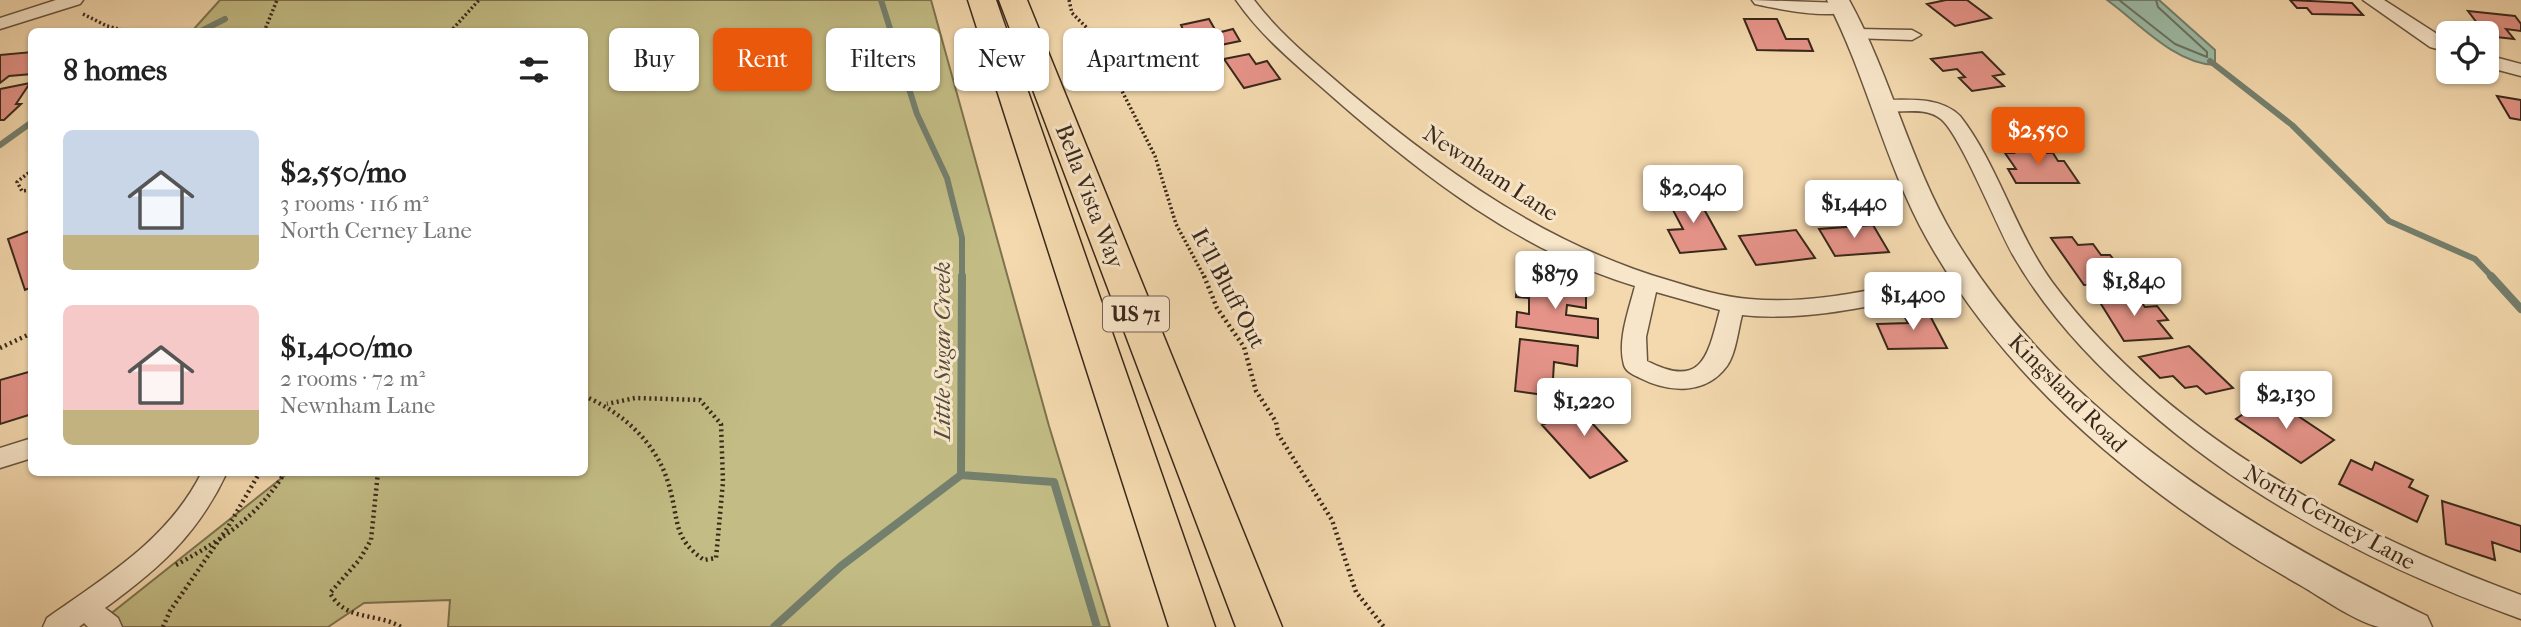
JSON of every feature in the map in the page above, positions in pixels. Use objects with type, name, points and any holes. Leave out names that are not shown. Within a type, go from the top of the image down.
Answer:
[{"type":"main road","name":"Bella Vista Way","points":[[982,0],[1192,627]]},
{"type":"main road","name":"Bella Vista Way","points":[[1013,0],[1259,627]]},
{"type":"street","points":[[0,23],[53,4],[74,0]]},
{"type":"street","name":"Newnham Lane","points":[[1245,0],[1270,30],[1336,91],[1417,158],[1465,193],[1514,225],[1567,251],[1647,284],[1733,305],[1760,308],[1850,299],[1964,279]]},
{"type":"street","points":[[1761,0],[1846,14],[1912,35]]},
{"type":"street","points":[[2372,0],[2436,43]]},
{"type":"street","name":"Kingsland Road","points":[[1846,14],[1886,106],[1910,176],[1964,279],[2013,341],[2068,398],[2128,453],[2222,519],[2301,567],[2414,627]]},
{"type":"street","points":[[2499,64],[2521,70]]},
{"type":"street","name":"North Cerney Lane","points":[[1886,106],[1927,107],[1947,115],[1961,133],[2007,224],[2048,292],[2138,391],[2184,429],[2259,480],[2395,556],[2521,607]]},
{"type":"street","points":[[1647,284],[1634,337],[1636,365],[1666,381],[1700,377],[1718,360],[1733,305]]},
{"type":"street","points":[[0,458],[28,449]]},
{"type":"street","points":[[57,627],[163,547],[203,500],[213,476]]},
{"type":"street","points":[[84,606],[108,627]]},
{"type":"path","points":[[266,28],[277,0]]},
{"type":"path","points":[[454,28],[479,0]]},
{"type":"path","name":"It'll Bluff Out","points":[[1069,0],[1072,13],[1095,36],[1115,71],[1154,156],[1177,225],[1200,266],[1217,308],[1244,347],[1256,391],[1276,422],[1292,458],[1332,520],[1356,592],[1384,627]]},
{"type":"path","points":[[28,173],[17,181],[22,191],[28,190]]},
{"type":"path","points":[[0,348],[28,335]]},
{"type":"path","points":[[588,397],[607,404],[656,453],[670,487],[674,525],[688,550],[704,560],[716,558],[723,482],[721,424],[700,400],[635,398],[607,404]]},
{"type":"path","points":[[163,627],[170,611],[259,476]]},
{"type":"path","points":[[207,548],[258,512],[274,494],[283,476]]},
{"type":"path","points":[[378,476],[369,544],[361,558],[335,582],[330,593],[334,604],[342,612],[359,618],[391,618],[401,627]]},
{"type":"shaded area","points":[[220,0],[931,0],[939,28],[826,28],[826,91],[940,91],[940,32],[954,91],[956,91],[1049,426],[1110,627],[448,627],[450,600],[364,603],[328,627],[94,627],[284,476],[588,476],[588,28],[195,28]]},
{"type":"water","points":[[2107,0],[2159,0],[2215,50],[2215,65],[2200,63],[2172,50]]},
{"type":"building","points":[[1967,0],[1991,18],[1955,26],[1927,4]]},
{"type":"building","points":[[2290,0],[2352,3],[2363,15],[2312,14],[2307,8],[2297,8]]},
{"type":"building","points":[[2468,11],[2515,16],[2521,24],[2521,31],[2506,29],[2514,39],[2499,37],[2499,21],[2476,21]]},
{"type":"building","points":[[1209,19],[1214,28],[1182,28],[1181,25]]},
{"type":"building","points":[[1744,19],[1777,19],[1786,39],[1808,39],[1813,51],[1757,50]]},
{"type":"building","points":[[1233,29],[1240,41],[1224,44],[1224,31]]},
{"type":"building","points":[[28,52],[28,74],[9,76],[0,83],[0,55]]},
{"type":"building","points":[[1982,52],[2004,74],[1993,76],[2004,86],[1972,91],[1959,78],[1965,77],[1957,69],[1943,71],[1931,59]]},
{"type":"building","points":[[1249,54],[1256,64],[1267,61],[1280,79],[1244,88],[1224,59]]},
{"type":"building","points":[[28,83],[16,104],[21,104],[4,120],[0,120],[0,89]]},
{"type":"building","points":[[2497,96],[2521,100],[2521,120],[2510,118]]},
{"type":"building","points":[[2010,145],[2028,145],[2033,153],[2053,153],[2058,161],[2064,161],[2079,183],[2016,183],[2008,169],[2016,169],[2005,153],[2014,153]]},
{"type":"building","points":[[1694,191],[1726,249],[1680,253],[1668,230],[1683,229],[1664,193]]},
{"type":"building","points":[[1873,225],[1889,252],[1835,256],[1819,229]]},
{"type":"building","points":[[1796,230],[1815,258],[1756,265],[1739,236]]},
{"type":"building","points":[[28,232],[28,289],[25,290],[8,239]]},
{"type":"building","points":[[2072,237],[2078,245],[2093,244],[2101,255],[2110,255],[2121,269],[2109,269],[2119,283],[2084,285],[2051,238]]},
{"type":"building","points":[[1517,283],[1586,292],[1586,308],[1567,305],[1566,315],[1598,319],[1598,338],[1516,327],[1517,312],[1529,314],[1529,298],[1516,297]]},
{"type":"building","points":[[2135,294],[2145,307],[2157,306],[2168,320],[2158,321],[2172,338],[2124,341],[2096,296]]},
{"type":"building","points":[[1901,310],[1927,310],[1947,348],[1888,349],[1877,324],[1908,323]]},
{"type":"building","points":[[1520,339],[1578,346],[1577,366],[1554,362],[1552,396],[1515,391]]},
{"type":"building","points":[[2189,346],[2233,388],[2206,394],[2197,386],[2185,388],[2173,376],[2160,378],[2139,357]]},
{"type":"building","points":[[28,372],[28,415],[0,424],[0,380]]},
{"type":"building","points":[[1585,396],[1604,416],[1591,422],[1627,461],[1590,478],[1542,425],[1566,414],[1559,407]]},
{"type":"building","points":[[2262,401],[2282,415],[2289,410],[2334,440],[2301,463],[2236,419]]},
{"type":"building","points":[[2351,460],[2372,470],[2375,462],[2413,480],[2409,487],[2428,496],[2417,522],[2339,484]]},
{"type":"building","points":[[2442,501],[2521,526],[2521,552],[2492,542],[2495,560],[2446,544]]},
{"type":"waterway","name":"Little Sugar Creek","points":[[881,0],[917,114],[947,178],[962,238],[962,276]]},
{"type":"waterway","points":[[207,28],[225,19]]},
{"type":"waterway","points":[[2210,61],[2292,125],[2389,221],[2475,259],[2493,278]]},
{"type":"waterway","points":[[0,145],[28,125]]},
{"type":"waterway","name":"Little Sugar Creek","points":[[961,475],[962,276]]},
{"type":"waterway","points":[[2491,276],[2521,309]]},
{"type":"waterway","name":"Little Sugar Creek","points":[[774,627],[841,566],[961,475]]},
{"type":"waterway","points":[[961,475],[1054,482],[1097,627]]}]
